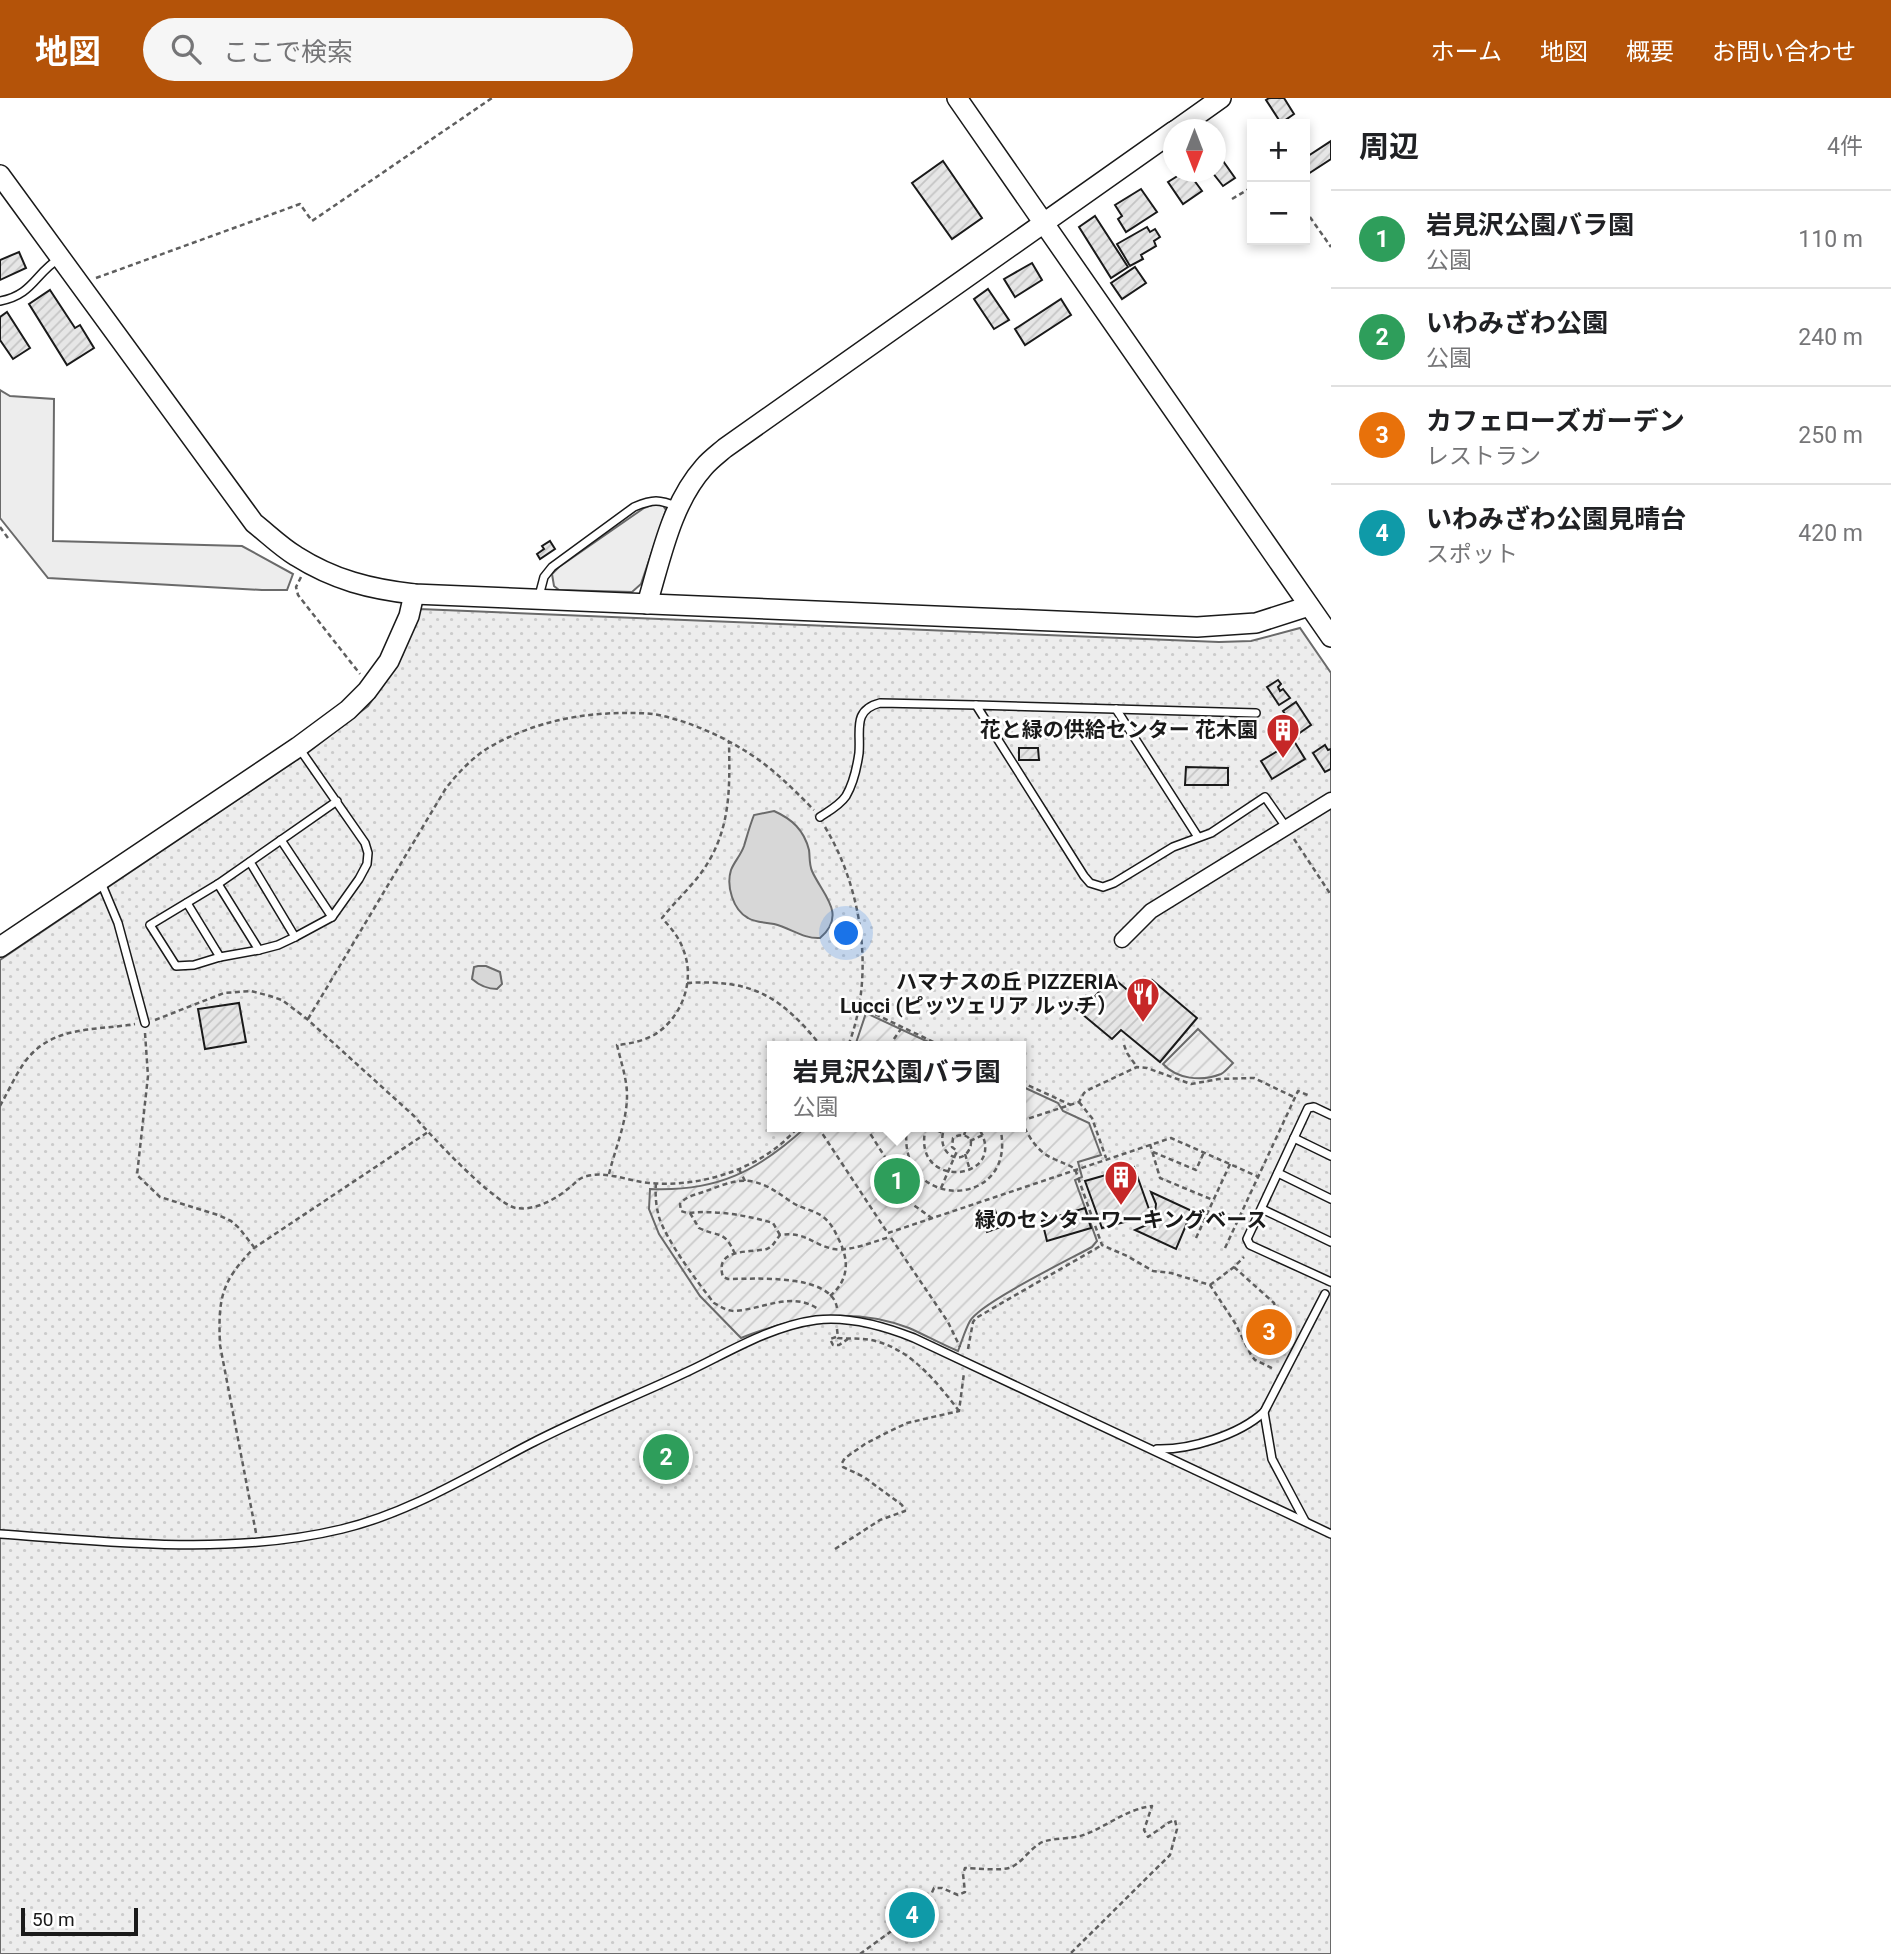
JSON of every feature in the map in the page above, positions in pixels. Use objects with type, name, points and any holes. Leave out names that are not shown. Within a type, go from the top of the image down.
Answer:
[{"type":"street","points":[[957,98],[1331,637]]},
{"type":"street","points":[[1191,119],[1221,98]]},
{"type":"street","points":[[647,604],[670,526],[679,507],[704,467],[724,448],[1163,138]]},
{"type":"street","points":[[0,175],[254,523],[295,556],[349,583],[414,593],[1197,627],[1256,623],[1309,606]]},
{"type":"street","points":[[0,947],[298,747],[348,709],[370,687],[389,661],[409,616],[414,593]]},
{"type":"street","points":[[1122,940],[1151,911],[1331,800]]},
{"type":"lane","points":[[0,301],[18,296],[48,265],[60,258]]},
{"type":"lane","points":[[538,599],[544,578],[552,567],[635,507],[662,500],[679,507]]},
{"type":"lane","points":[[820,817],[844,799],[859,753],[859,724],[862,715],[866,708],[880,702],[1256,713]]},
{"type":"lane","points":[[976,705],[1090,884],[1103,887],[1114,883],[1173,847],[1211,833],[1265,797],[1286,827]]},
{"type":"lane","points":[[1116,709],[1198,837]]},
{"type":"lane","points":[[298,747],[337,802],[365,843],[367,864],[359,879],[332,917],[295,937],[259,950],[194,965],[176,966],[150,925],[218,884],[337,802]]},
{"type":"lane","points":[[281,840],[332,917]]},
{"type":"lane","points":[[250,862],[295,937]]},
{"type":"lane","points":[[100,879],[118,923],[145,1023]]},
{"type":"lane","points":[[218,884],[259,950]]},
{"type":"lane","points":[[187,903],[220,957]]},
{"type":"lane","points":[[1331,1115],[1314,1107],[1308,1108],[1247,1240],[1250,1245],[1331,1282]]},
{"type":"lane","points":[[1294,1138],[1331,1156]]},
{"type":"lane","points":[[1278,1174],[1331,1199]]},
{"type":"lane","points":[[1262,1209],[1331,1242]]},
{"type":"lane","points":[[1153,1449],[1170,1450],[1236,1431],[1264,1412],[1325,1294]]},
{"type":"lane","points":[[0,1534],[166,1546],[258,1543],[343,1529],[399,1510],[533,1443],[759,1338],[800,1323],[835,1319],[897,1331],[1331,1534]]},
{"type":"lane","points":[[1264,1412],[1272,1459],[1305,1521]]},
{"type":"path","points":[[79,284],[300,204],[312,221],[492,98]]},
{"type":"path","points":[[1232,199],[1247,190]]},
{"type":"path","points":[[1310,217],[1331,247]]},
{"type":"path","points":[[0,527],[8,538]]},
{"type":"path","points":[[309,564],[296,587],[298,594],[370,687]]},
{"type":"path","points":[[307,1019],[446,788],[464,768],[487,749],[527,729],[555,720],[594,713],[660,715],[695,726],[751,754],[788,783],[820,817],[851,882],[861,936],[861,989],[849,1041]]},
{"type":"path","points":[[609,1174],[623,1123],[626,1095],[626,1083],[617,1045],[636,1042],[661,1030],[676,1015],[683,1000],[687,983],[686,959],[676,935],[662,918],[699,876],[723,829],[729,793],[729,741]]},
{"type":"path","points":[[1286,827],[1331,895]]},
{"type":"path","points":[[687,983],[722,982],[762,993],[802,1022],[817,1041]]},
{"type":"path","points":[[0,1106],[23,1065],[46,1041],[74,1031],[145,1023],[223,993],[242,991],[260,992],[282,1000],[307,1019],[414,1116],[499,1201],[517,1208],[549,1201],[583,1177],[609,1174],[656,1183],[685,1182],[739,1169],[775,1148],[794,1132]]},
{"type":"path","points":[[859,1007],[931,1041]]},
{"type":"path","points":[[145,1023],[148,1076],[137,1174],[160,1197],[231,1221],[254,1248]]},
{"type":"path","points":[[892,1041],[901,1027]]},
{"type":"path","points":[[1124,1045],[1137,1067]]},
{"type":"path","points":[[1026,1119],[1079,1102],[1090,1089],[1137,1067],[1191,1084],[1219,1079],[1254,1078],[1296,1098],[1225,1248]]},
{"type":"path","points":[[1026,1084],[1071,1105]]},
{"type":"path","points":[[1079,1102],[1092,1118],[1106,1158]]},
{"type":"path","points":[[1026,1131],[1043,1153],[1075,1169],[1102,1245],[1153,1271],[1210,1284],[1235,1323],[1251,1355],[1255,1360],[1282,1374]]},
{"type":"path","points":[[258,1543],[220,1345],[223,1291],[234,1271],[254,1248],[428,1132]]},
{"type":"path","points":[[821,1132],[948,1322],[965,1363]]},
{"type":"path","points":[[869,1132],[890,1166],[902,1194],[933,1219]]},
{"type":"path","points":[[906,1132],[908,1159],[918,1174],[931,1185],[947,1191],[965,1190],[981,1184],[994,1174],[1001,1160],[1002,1132]]},
{"type":"path","points":[[927,1132],[925,1142],[929,1157],[937,1166],[948,1172],[964,1172],[980,1162],[985,1144],[981,1132]]},
{"type":"path","points":[[943,1133],[942,1147],[954,1156],[965,1154],[970,1141]]},
{"type":"path","points":[[941,1188],[957,1151],[952,1147],[953,1138],[964,1135],[970,1141]]},
{"type":"path","points":[[970,1141],[983,1135]]},
{"type":"path","points":[[780,1235],[799,1234],[835,1249],[845,1249],[1171,1138],[1259,1177]]},
{"type":"path","points":[[1150,1144],[1160,1178],[1213,1200]]},
{"type":"path","points":[[1152,1152],[1196,1170],[1204,1152]]},
{"type":"path","points":[[965,1154],[970,1170]]},
{"type":"path","points":[[1196,1238],[1230,1164]]},
{"type":"path","points":[[739,1169],[745,1181]]},
{"type":"path","points":[[780,1235],[773,1223],[745,1216],[690,1213],[681,1211],[680,1203],[726,1183],[745,1181],[773,1188],[795,1204],[820,1215],[832,1227],[845,1249],[845,1274],[838,1288],[830,1296]]},
{"type":"path","points":[[656,1183],[655,1199],[660,1220],[714,1303],[723,1309],[734,1311],[792,1301],[811,1304],[835,1319]]},
{"type":"path","points":[[690,1213],[699,1228],[726,1238],[735,1254]]},
{"type":"path","points":[[780,1235],[767,1249],[724,1258],[721,1263],[723,1277],[786,1280],[827,1292],[836,1301],[838,1338]]},
{"type":"path","points":[[959,1411],[965,1363],[976,1318],[1102,1245]]},
{"type":"path","points":[[1210,1284],[1234,1267],[1244,1256]]},
{"type":"path","points":[[1234,1267],[1274,1303],[1276,1310],[1273,1316]]},
{"type":"path","points":[[848,1339],[836,1346],[831,1344],[831,1337],[871,1340],[885,1345],[912,1360],[929,1374],[959,1411]]},
{"type":"path","points":[[835,1549],[880,1520],[905,1511],[902,1505],[864,1477],[843,1467],[845,1458],[865,1444],[907,1423],[959,1411]]},
{"type":"path","points":[[925,1908],[934,1888],[942,1888],[958,1895],[965,1892],[965,1868],[1009,1868],[1042,1841],[1087,1834],[1138,1808],[1152,1806],[1144,1830],[1148,1837],[1175,1821],[1177,1829],[1170,1855],[1070,1954]]},
{"type":"path","points":[[860,1954],[901,1924]]},
{"type":"shaded area","points":[[0,390],[10,396],[54,399],[53,541],[242,546],[293,574],[287,590],[48,578],[0,518]]},
{"type":"shaded area","points":[[662,504],[666,510],[641,584],[632,592],[559,590],[554,586],[552,574],[559,567],[644,508]]},
{"type":"shaded area","points":[[419,609],[1219,642],[1251,641],[1300,628],[1331,673],[1331,1954],[0,1954],[0,960],[310,751],[368,706],[399,661]]},
{"type":"shaded area","points":[[774,811],[792,822],[804,837],[812,871],[830,904],[832,921],[820,938],[808,937],[771,923],[751,920],[738,909],[732,897],[729,883],[731,870],[743,849],[754,815]]},
{"type":"shaded area","points":[[486,966],[500,972],[502,984],[493,989],[472,979],[474,967]]},
{"type":"shaded area","points":[[866,1013],[926,1041],[857,1041]]},
{"type":"shaded area","points":[[1198,1029],[1233,1063],[1221,1074],[1190,1078],[1175,1073],[1163,1064]]},
{"type":"shaded area","points":[[1026,1088],[1058,1103],[1063,1111],[1089,1123],[1101,1155],[1078,1162],[1082,1177],[1075,1180],[1097,1241],[1092,1247],[1007,1293],[977,1313],[968,1324],[958,1351],[909,1328],[866,1317],[824,1316],[803,1319],[741,1338],[700,1296],[659,1234],[649,1209],[650,1189],[696,1187],[735,1176],[771,1156],[800,1132],[1026,1132]]},
{"type":"building","points":[[1284,98],[1294,114],[1287,119],[1278,119],[1266,100]]},
{"type":"building","points":[[1331,141],[1331,159],[1310,173],[1310,155]]},
{"type":"building","points":[[943,161],[982,218],[952,239],[912,183]]},
{"type":"building","points":[[1226,165],[1235,178],[1223,186],[1220,182],[1226,182]]},
{"type":"building","points":[[1168,182],[1195,182],[1202,191],[1183,204]]},
{"type":"building","points":[[1141,189],[1157,212],[1126,232],[1118,219],[1122,216],[1115,205]]},
{"type":"building","points":[[1095,216],[1128,267],[1111,278],[1079,227]]},
{"type":"building","points":[[1147,227],[1150,232],[1155,229],[1160,237],[1154,241],[1156,246],[1141,255],[1143,259],[1130,266],[1117,244]]},
{"type":"building","points":[[19,252],[26,268],[0,280],[0,260]]},
{"type":"building","points":[[1032,263],[1042,280],[1015,297],[1004,279]]},
{"type":"building","points":[[1135,267],[1146,283],[1122,299],[1111,283]]},
{"type":"building","points":[[988,289],[1009,320],[994,329],[974,299]]},
{"type":"building","points":[[50,290],[75,328],[80,325],[94,348],[67,365],[29,304]]},
{"type":"building","points":[[1061,299],[1071,315],[1025,345],[1015,329]]},
{"type":"building","points":[[7,312],[30,348],[13,359],[0,340],[0,317]]},
{"type":"building","points":[[550,541],[555,549],[540,559],[537,554],[544,549],[542,546]]},
{"type":"building","points":[[1278,680],[1281,684],[1278,687],[1280,691],[1283,689],[1290,698],[1279,705],[1267,687]]},
{"type":"building","points":[[1296,702],[1311,725],[1298,734],[1283,711]]},
{"type":"building","name":"花と緑の供給センター 花木園","points":[[1294,741],[1305,759],[1272,779],[1261,761]]},
{"type":"building","points":[[1325,745],[1328,750],[1331,749],[1331,769],[1325,772],[1313,753]]},
{"type":"building","points":[[1019,748],[1038,748],[1039,760],[1019,760]]},
{"type":"building","points":[[1186,767],[1228,768],[1228,785],[1185,785]]},
{"type":"building","name":"ハマナスの丘 PIZZERIA Lucci (ピッツェリア ルッチ）","points":[[1112,977],[1137,998],[1152,980],[1197,1018],[1160,1062],[1121,1030],[1112,1039],[1076,1009],[1086,996],[1091,1001]]},
{"type":"building","points":[[239,1003],[246,1042],[205,1049],[198,1009]]},
{"type":"building","name":"緑のセンターワーキングベース","points":[[1134,1167],[1150,1212],[1155,1213],[1156,1204],[1151,1192],[1192,1211],[1176,1249],[1135,1230],[1151,1223],[1153,1217],[1147,1216],[1102,1228],[1085,1181]]},
{"type":"building","points":[[1085,1208],[1091,1228],[1047,1241],[1042,1221]]},
{"type":"building","points":[[995,1210],[1001,1227],[987,1232],[981,1215]]},
{"type":"building","points":[[1265,1317],[1283,1323],[1274,1347],[1256,1340]]},
{"type":"building","points":[[917,1894],[933,1920],[908,1936],[892,1910]]},
{"type":"place","name":"花と緑の供給センター 花木園","points":[[1283,760]]},
{"type":"place","name":"ハマナスの丘 PIZZERIA Lucci (ピッツェリア ルッチ）","points":[[1143,1024]]},
{"type":"place","name":"岩見沢公園バラ園","points":[[897,1181]]},
{"type":"place","name":"緑のセンターワーキングベース","points":[[1121,1207]]},
{"type":"place","name":"カフェローズガーデン","points":[[1269,1332]]},
{"type":"place","name":"いわみざわ公園","points":[[666,1457]]},
{"type":"place","name":"いわみざわ公園見晴台","points":[[912,1915]]}]
